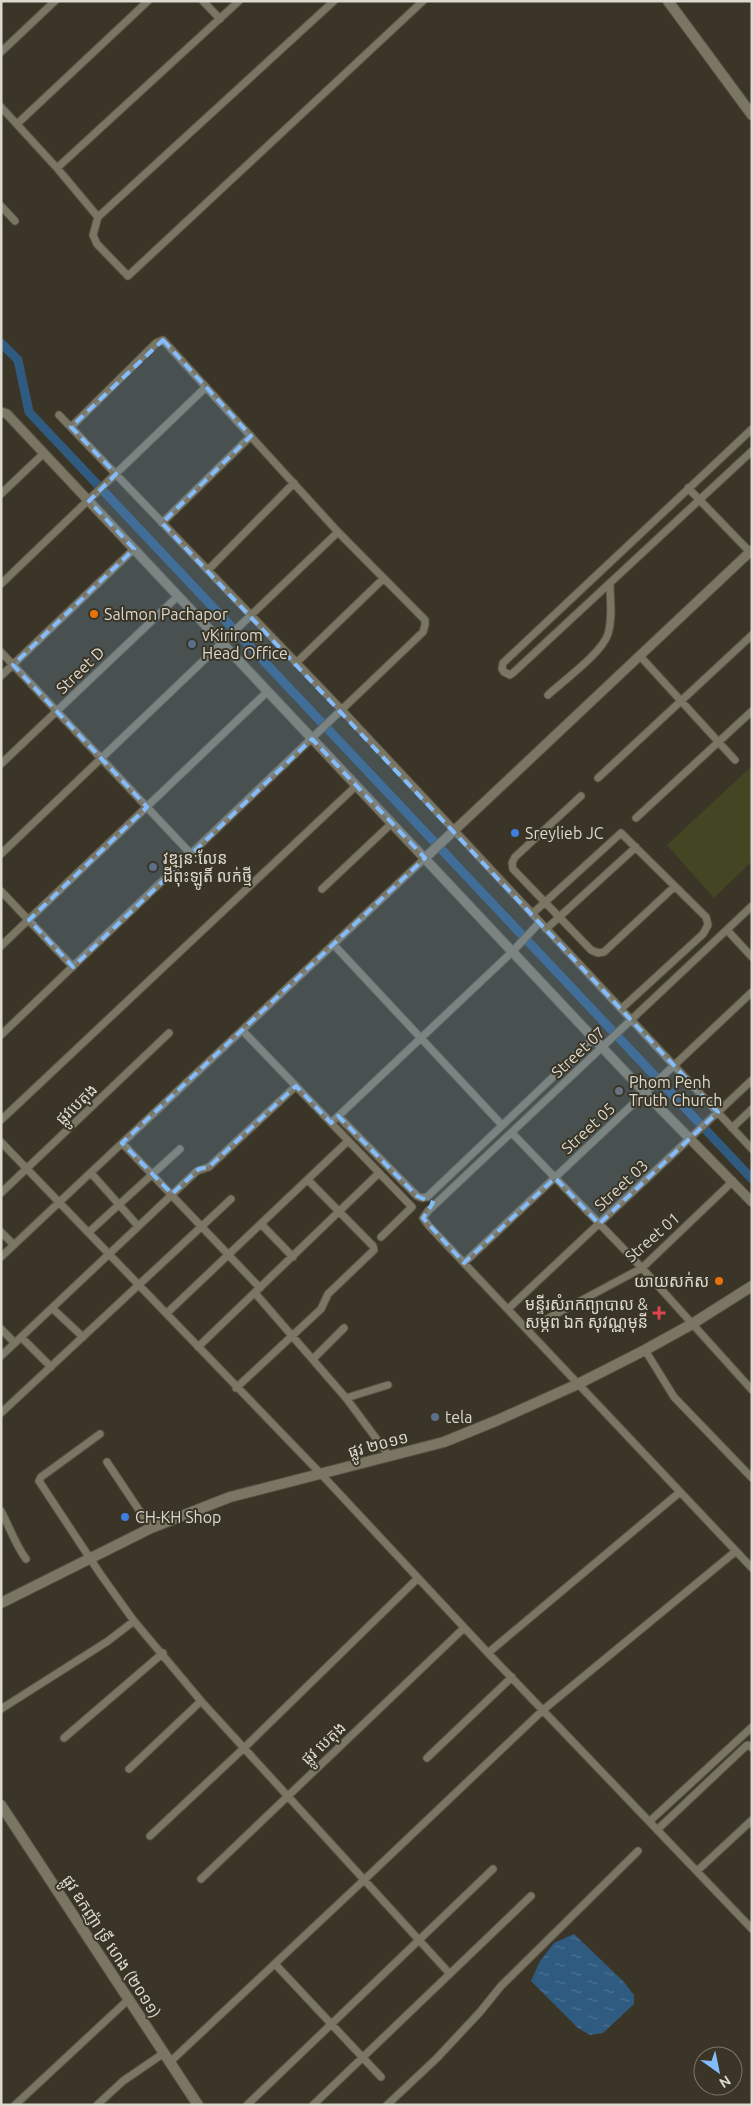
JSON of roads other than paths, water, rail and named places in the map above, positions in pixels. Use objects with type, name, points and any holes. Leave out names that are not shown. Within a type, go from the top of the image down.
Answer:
[{"type":"main road","points":[[668,1],[752,115]]},
{"type":"main road","name":"ផ្លូវ ២០១១","points":[[1,1603],[91,1560],[150,1528],[230,1497],[444,1442],[498,1420],[578,1384],[645,1350],[692,1324],[752,1286]]},
{"type":"main road","name":"ផ្លូវ ឧកញ៉ា ទ្រី ហេង (២០១១)","points":[[1,1805],[198,2105]]},
{"type":"street","points":[[1,52],[55,1]]},
{"type":"street","points":[[17,124],[148,1]]},
{"type":"street","points":[[203,1],[220,20]]},
{"type":"street","points":[[57,168],[239,1]]},
{"type":"street","points":[[334,1],[98,217],[93,235],[97,244],[128,276],[423,1]]},
{"type":"street","points":[[1,107],[57,168],[98,217]]},
{"type":"street","points":[[1,206],[15,221]]},
{"type":"street","points":[[1,1036],[423,632],[425,625],[425,620],[338,532],[163,340],[156,343],[71,427]]},
{"type":"street","points":[[1,584],[206,387]]},
{"type":"street","points":[[1,412],[7,414],[90,499],[178,596],[224,641],[268,692],[314,737],[356,786],[392,823],[428,855],[516,948],[594,1038],[605,1045],[752,1202]]},
{"type":"street","points":[[59,415],[296,663],[339,713],[532,914],[538,925],[546,929],[621,1009],[629,1023],[752,1149]]},
{"type":"street","points":[[752,429],[503,663],[502,668],[504,672],[510,675],[514,672],[752,451]]},
{"type":"street","points":[[162,523],[251,436]]},
{"type":"street","points":[[1,494],[44,453]]},
{"type":"street","points":[[208,570],[294,483]]},
{"type":"street","points":[[1,1257],[751,551],[688,488]]},
{"type":"street","points":[[1,854],[338,532]]},
{"type":"street","points":[[1,676],[134,549]]},
{"type":"street","points":[[296,663],[383,579]]},
{"type":"street","points":[[548,695],[601,647],[608,636],[611,620],[610,584]]},
{"type":"street","name":"Street D","points":[[1,764],[178,596]]},
{"type":"street","points":[[598,778],[752,635]]},
{"type":"street","points":[[1,652],[191,854]]},
{"type":"street","points":[[640,656],[735,760]]},
{"type":"street","points":[[1,946],[268,692]]},
{"type":"street","points":[[636,818],[752,711]]},
{"type":"street","points":[[1,1120],[356,786]]},
{"type":"street","points":[[581,796],[515,857],[512,863],[513,869],[591,950],[598,953],[604,952],[674,887]]},
{"type":"street","points":[[322,889],[392,823]]},
{"type":"street","points":[[532,914],[618,835],[623,834],[674,887],[706,916],[708,924],[703,934],[621,1009]]},
{"type":"street","points":[[546,929],[636,847]]},
{"type":"street","points":[[1,891],[73,967]]},
{"type":"street","name":"Street 07","points":[[464,1263],[423,1218],[428,1211],[752,906]]},
{"type":"street","points":[[331,1123],[538,925]]},
{"type":"street","points":[[726,930],[752,957]]},
{"type":"street","points":[[333,944],[502,1125]]},
{"type":"street","name":"Street 05","points":[[464,1263],[752,992]]},
{"type":"street","points":[[242,1030],[412,1207],[380,1237]]},
{"type":"street","name":"ផ្លូវបេតុង","points":[[1,1193],[29,1169],[169,1032]]},
{"type":"street","points":[[338,1116],[417,1196],[422,1198],[428,1197],[594,1038]]},
{"type":"street","name":"Street 03","points":[[508,1308],[752,1080]]},
{"type":"street","points":[[1,1356],[197,1171],[209,1167],[296,1086]]},
{"type":"street","points":[[732,1128],[752,1109]]},
{"type":"street","points":[[512,1133],[642,1268],[752,1390]]},
{"type":"street","points":[[166,1313],[348,1141]]},
{"type":"street","points":[[1,1142],[139,1284],[236,1388],[321,1474],[464,1628],[650,1820],[752,1929]]},
{"type":"street","points":[[122,1143],[229,1254],[293,1336],[346,1398],[390,1456]]},
{"type":"street","points":[[89,1232],[180,1149]]},
{"type":"street","points":[[91,1173],[138,1226]]},
{"type":"street","points":[[198,1347],[379,1173]]},
{"type":"street","points":[[236,1388],[321,1309],[328,1294],[374,1250],[373,1246],[308,1180]]},
{"type":"street","name":"Street 01","points":[[528,1329],[642,1268],[733,1181]]},
{"type":"street","points":[[1,1414],[231,1198]]},
{"type":"street","points":[[261,1224],[293,1257]]},
{"type":"street","points":[[1,1232],[14,1245]]},
{"type":"street","points":[[464,1263],[752,1568]]},
{"type":"street","points":[[52,1308],[83,1337]]},
{"type":"street","points":[[1,1328],[15,1343]]},
{"type":"street","points":[[313,1359],[344,1328]]},
{"type":"street","points":[[21,1337],[51,1367]]},
{"type":"street","points":[[645,1350],[674,1397],[752,1478]]},
{"type":"street","points":[[346,1398],[388,1385]]},
{"type":"street","points":[[100,1434],[39,1480],[91,1560],[134,1621],[163,1653],[201,1701],[450,1974]]},
{"type":"street","points":[[107,1462],[150,1528]]},
{"type":"street","points":[[488,1653],[680,1492]]},
{"type":"street","points":[[1,1511],[12,1532],[15,1544],[26,1559]]},
{"type":"street","points":[[97,2105],[123,2081],[167,2057],[275,1964],[543,1710],[736,1551]]},
{"type":"street","points":[[150,1836],[244,1748],[418,1578]]},
{"type":"street","points":[[1,1709],[108,1641],[134,1621]]},
{"type":"street","name":"ផ្លូវ បេតុង","points":[[201,1879],[464,1628]]},
{"type":"street","points":[[64,1738],[163,1653]]},
{"type":"street","points":[[427,1758],[512,1677]]},
{"type":"street","points":[[129,1769],[201,1701]]},
{"type":"street","points":[[650,1820],[752,1727]]},
{"type":"street","points":[[658,1829],[746,1746],[748,1745],[752,1748]]},
{"type":"street","points":[[697,1871],[752,1820]]},
{"type":"street","points":[[387,2105],[437,2058],[480,2012],[501,1986],[638,1851]]},
{"type":"street","points":[[248,2105],[493,1869]]},
{"type":"street","points":[[313,2105],[531,1896]]},
{"type":"street","points":[[275,1964],[381,2077]]},
{"type":"street","points":[[15,2105],[129,1999]]},
{"type":"water","points":[[574,1934],[623,1981],[634,1995],[634,2004],[603,2033],[590,2035],[578,2028],[531,1981],[540,1961],[554,1943]]},
{"type":"waterway","points":[[1,343],[18,360],[29,412],[752,1179]]},
{"type":"place","name":"Salmon Pachapor","points":[[94,614]]},
{"type":"place","name":"vKirirom Head Office","points":[[192,644]]},
{"type":"place","name":"Sreylieb JC","points":[[515,833]]},
{"type":"place","name":"វឌ្ឍនៈលែន ដីពុះឡូតិ៍ លក់ថ្មី","points":[[153,867]]},
{"type":"place","name":"Phom Penh Truth Church","points":[[619,1091]]},
{"type":"place","name":"យាយសក់ស","points":[[719,1281]]},
{"type":"place","name":"មន្ទីរសំរាកព្យាបាល & សម្ភព ឯក សុវណ្ណមុនី","points":[[659,1313]]},
{"type":"place","name":"tela","points":[[435,1417]]},
{"type":"place","name":"CH-KH Shop","points":[[125,1517]]}]
